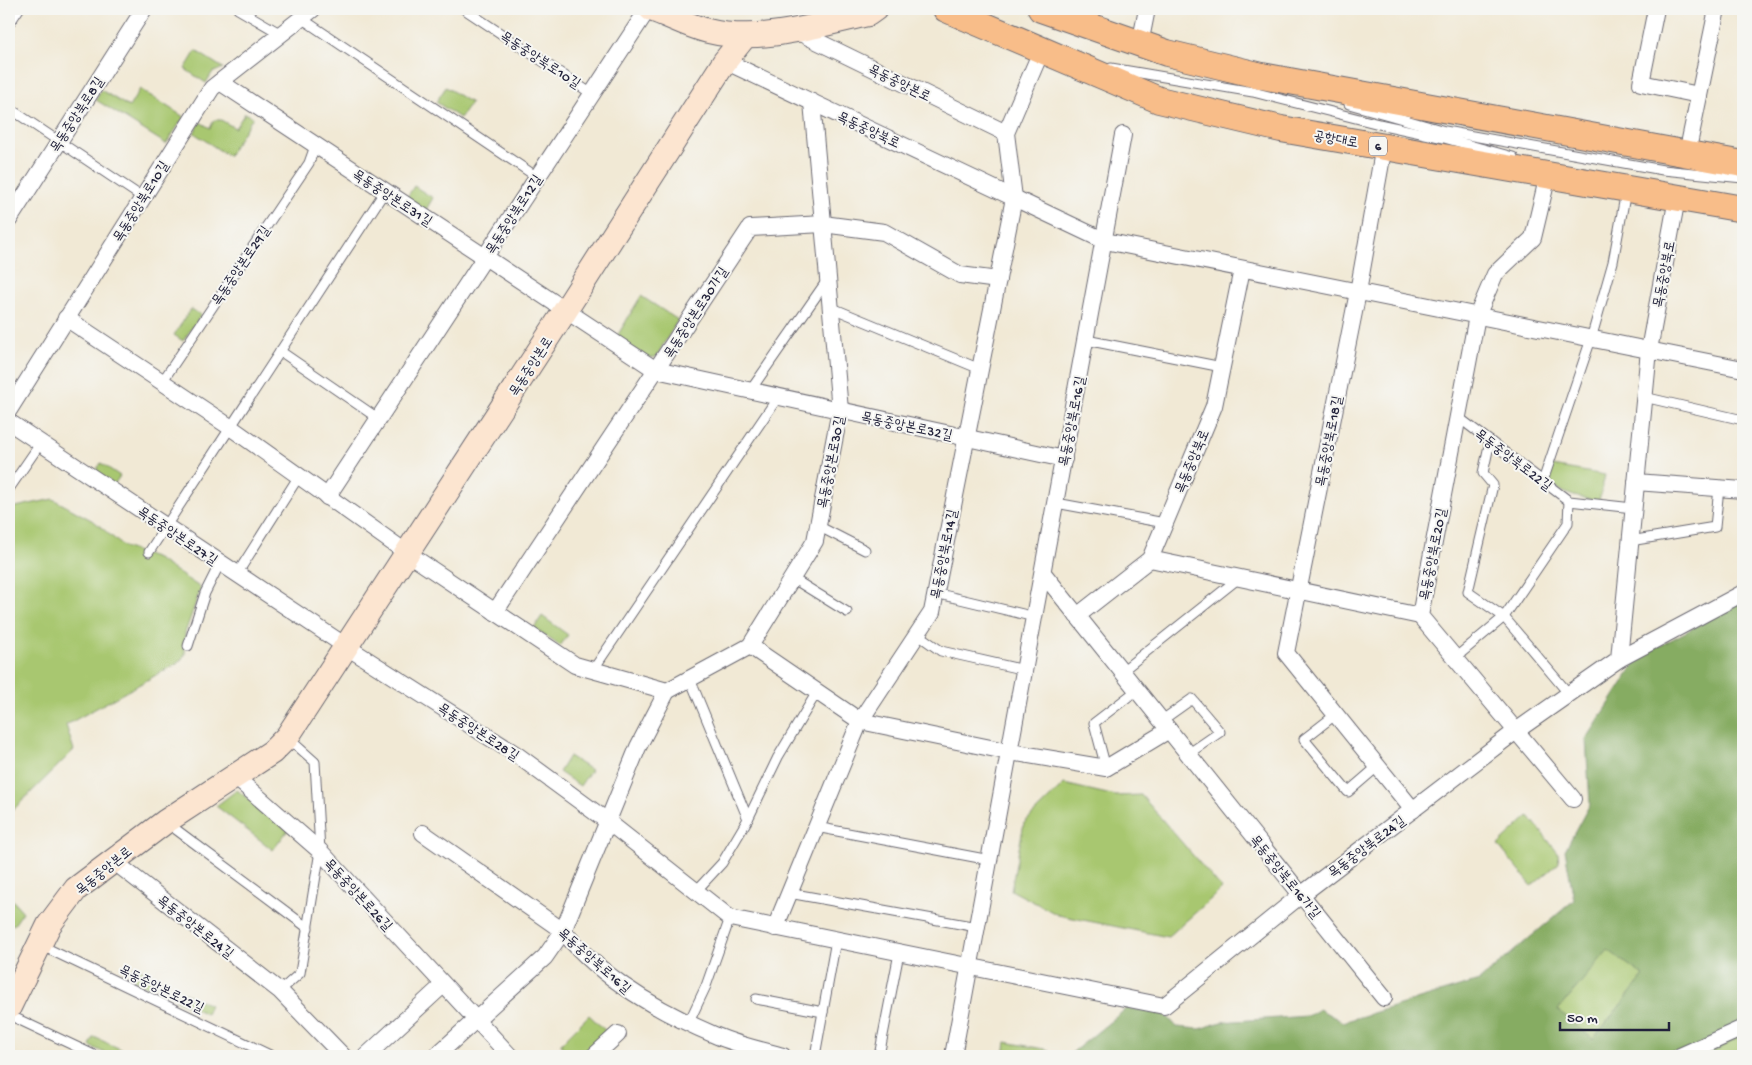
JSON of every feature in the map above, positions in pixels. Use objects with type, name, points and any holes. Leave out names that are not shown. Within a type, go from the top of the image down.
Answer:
[{"type":"main road","name":"공항대로","points":[[946,9],[1159,100],[1281,129],[1539,168],[1626,189],[1743,209]]},
{"type":"main road","points":[[1041,9],[1167,53],[1262,76],[1743,164]]},
{"type":"street","name":"목동중앙북로8길","points":[[9,220],[144,9]]},
{"type":"street","name":"목동중앙북로12길","points":[[327,497],[649,9]]},
{"type":"street","points":[[649,9],[708,31],[745,36],[794,30],[868,14],[875,9]]},
{"type":"street","points":[[1140,44],[1147,9]]},
{"type":"street","points":[[1656,9],[1642,83],[1700,95]]},
{"type":"street","points":[[1687,154],[1717,9]]},
{"type":"street","name":"목동중앙북로10길","points":[[9,410],[212,88],[307,14]]},
{"type":"street","name":"목동중앙본로","points":[[794,30],[1006,134]]},
{"type":"street","name":"목동중앙본로","points":[[9,1007],[49,925],[76,889],[112,860],[166,822],[272,752],[287,737],[565,311],[725,61],[745,36]]},
{"type":"street","points":[[1014,198],[1006,134],[1042,49]]},
{"type":"street","name":"목동중앙북로","points":[[725,61],[1105,241],[1743,370]]},
{"type":"street","name":"목동중앙본로31길","points":[[220,82],[565,311]]},
{"type":"street","name":"목동중앙본로30길","points":[[667,691],[750,646],[815,541],[840,410],[812,102]]},
{"type":"street","points":[[1105,241],[1123,135]]},
{"type":"street","points":[[1358,292],[1384,146]]},
{"type":"street","points":[[1477,316],[1495,274],[1533,238],[1539,168]]},
{"type":"street","name":"목동중앙북로14길","points":[[775,928],[860,721],[932,612],[1014,198]]},
{"type":"street","name":"목동중앙북로","points":[[1648,350],[1677,198]]},
{"type":"street","name":"목동중앙본로30가길","points":[[495,612],[750,228],[823,224],[884,232],[960,275],[998,280]]},
{"type":"street","name":"목동중앙북로16길","points":[[953,1056],[1105,241]]},
{"type":"street","name":"목동중앙북로","points":[[1077,616],[1150,559],[1214,406],[1242,269]]},
{"type":"street","name":"목동중앙북로18길","points":[[1358,292],[1286,653],[1413,810]]},
{"type":"street","name":"목동중앙본로32길","points":[[565,311],[656,370],[1064,459]]},
{"type":"street","name":"목동중앙북로20길","points":[[1477,316],[1420,616],[1574,799]]},
{"type":"street","points":[[66,318],[230,427],[407,553],[575,665],[667,691],[638,746],[563,931],[545,957],[436,1056]]},
{"type":"street","points":[[1619,659],[1648,350]]},
{"type":"street","name":"목동중앙본로27길","points":[[9,422],[347,647]]},
{"type":"street","points":[[1636,482],[1743,490]]},
{"type":"street","points":[[1150,559],[1420,616]]},
{"type":"street","name":"목동중앙북로16가길","points":[[1043,573],[1384,998]]},
{"type":"street","name":"목동중앙북로24길","points":[[970,967],[1164,1006],[1301,895],[1516,731],[1619,659],[1743,593]]},
{"type":"street","points":[[750,646],[860,721],[1010,752],[1106,768],[1165,726]]},
{"type":"street","name":"목동중앙본로28길","points":[[347,647],[517,755],[607,821],[730,918],[970,967]]},
{"type":"street","name":"목동중앙본로26길","points":[[234,776],[320,851],[442,985],[510,1056]]},
{"type":"street","name":"목동중앙북로16길","points":[[423,833],[563,931],[577,948],[633,994],[718,1036],[784,1056]]},
{"type":"street","name":"목동중앙본로24길","points":[[112,860],[280,991],[343,1056]]},
{"type":"street","points":[[366,1056],[442,985]]},
{"type":"street","points":[[1680,1056],[1743,1028]]},
{"type":"street","points":[[594,1056],[618,1034]]},
{"type":"lane","points":[[9,24],[19,9]]},
{"type":"lane","points":[[238,9],[281,34]]},
{"type":"lane","name":"목동중앙북로10길","points":[[464,9],[592,94]]},
{"type":"lane","name":"목동중앙북로10길","points":[[307,14],[537,177]]},
{"type":"lane","points":[[1072,62],[1253,92],[1379,124],[1444,138],[1521,159]]},
{"type":"lane","points":[[1262,76],[1381,114],[1445,131],[1663,170],[1743,178]]},
{"type":"lane","points":[[9,108],[142,197]]},
{"type":"lane","name":"목동중앙본로29길","points":[[162,382],[309,163],[315,146]]},
{"type":"lane","points":[[1543,481],[1591,339],[1613,262],[1626,189]]},
{"type":"lane","points":[[149,552],[385,191]]},
{"type":"lane","points":[[750,391],[828,279]]},
{"type":"lane","points":[[830,307],[980,369]]},
{"type":"lane","points":[[1086,340],[1222,367]]},
{"type":"lane","points":[[280,351],[379,419]]},
{"type":"lane","points":[[593,670],[778,397]]},
{"type":"lane","points":[[1644,397],[1743,420]]},
{"type":"lane","name":"목동중앙북로22길","points":[[1458,417],[1569,501]]},
{"type":"lane","points":[[1490,441],[1483,473],[1493,485],[1468,592],[1504,617],[1569,694]]},
{"type":"lane","points":[[9,489],[40,444]]},
{"type":"lane","points":[[237,574],[299,476]]},
{"type":"lane","points":[[1630,541],[1715,527],[1719,488]]},
{"type":"lane","points":[[1455,658],[1504,617],[1568,523],[1569,501],[1633,508]]},
{"type":"lane","points":[[1056,503],[1165,523]]},
{"type":"lane","points":[[818,526],[865,550]]},
{"type":"lane","points":[[188,646],[205,593],[220,563]]},
{"type":"lane","points":[[792,578],[848,612]]},
{"type":"lane","points":[[1122,671],[1239,578]]},
{"type":"lane","points":[[935,593],[1035,617]]},
{"type":"lane","points":[[917,634],[941,651],[1025,670]]},
{"type":"lane","points":[[690,679],[748,819]]},
{"type":"lane","points":[[1106,768],[1094,723],[1137,690]]},
{"type":"lane","points":[[696,892],[722,863],[748,819],[778,757],[817,692]]},
{"type":"lane","points":[[1165,726],[1192,698],[1220,732],[1188,754]]},
{"type":"lane","points":[[1335,714],[1304,739],[1348,792],[1377,767]]},
{"type":"lane","points":[[280,991],[300,974],[320,851],[315,762],[287,737]]},
{"type":"lane","points":[[166,822],[308,928]]},
{"type":"lane","points":[[816,827],[990,860]]},
{"type":"lane","points":[[789,893],[977,927]]},
{"type":"lane","points":[[689,1022],[706,986],[730,918]]},
{"type":"lane","points":[[814,1056],[836,940]]},
{"type":"lane","name":"목동중앙본로22길","points":[[40,944],[272,1056]]},
{"type":"lane","points":[[879,1056],[899,953]]},
{"type":"lane","points":[[756,999],[823,1012]]},
{"type":"lane","points":[[9,1015],[96,1056]]},
{"type":"green space","points":[[196,51],[223,68],[212,73],[206,83],[185,69]]},
{"type":"green space","points":[[446,87],[471,103],[460,118],[436,102]]},
{"type":"green space","points":[[140,89],[184,117],[166,144],[96,100],[101,90],[129,107]]},
{"type":"green space","points":[[245,113],[253,117],[228,156],[194,133],[200,122],[210,128],[214,120],[221,120],[235,128]]},
{"type":"green space","points":[[414,186],[433,198],[424,213],[406,199]]},
{"type":"green space","points":[[641,296],[678,320],[656,357],[648,358],[616,338]]},
{"type":"green space","points":[[191,309],[201,315],[183,341],[174,335]]},
{"type":"green space","points":[[101,463],[120,476],[113,486],[94,473]]},
{"type":"green space","points":[[1552,466],[1605,475],[1599,501],[1573,496],[1557,488],[1552,482],[1550,475]]},
{"type":"green space","points":[[53,499],[95,522],[124,547],[157,559],[201,588],[185,633],[185,655],[178,663],[66,725],[74,750],[9,814],[9,514],[11,508]]},
{"type":"green space","points":[[1743,601],[1743,1035],[1707,1056],[1068,1056],[1127,1008],[1165,1014],[1177,1027],[1199,1029],[1221,1022],[1307,1016],[1319,1009],[1343,1022],[1479,981],[1574,900],[1565,850],[1590,804],[1586,740],[1639,657]],"holes":[[[1608,950],[1644,976],[1593,1039],[1558,1010]]]},
{"type":"green space","points":[[542,616],[568,635],[560,646],[534,628]]},
{"type":"green space","points":[[569,756],[591,770],[580,786],[559,772]]},
{"type":"green space","points":[[1064,784],[1116,796],[1141,795],[1222,889],[1168,937],[1058,915],[1011,890],[1024,823]]},
{"type":"green space","points":[[237,790],[288,830],[273,850],[216,806]]},
{"type":"green space","points":[[1529,816],[1558,853],[1559,863],[1532,886],[1498,845]]},
{"type":"green space","points":[[9,896],[23,912],[14,925],[9,923]]},
{"type":"green space","points":[[1608,949],[1644,976],[1593,1039],[1558,1010]]},
{"type":"green space","points":[[134,966],[155,977],[150,988],[129,977]]},
{"type":"green space","points":[[180,991],[210,1005],[206,1014],[176,1000]]},
{"type":"green space","points":[[589,1015],[609,1034],[587,1056],[572,1056],[560,1044]]},
{"type":"green space","points":[[1743,1035],[1743,1056],[1707,1056]]},
{"type":"green space","points":[[94,1037],[125,1051],[122,1056],[111,1056],[90,1046]]},
{"type":"green space","points":[[1006,1042],[1049,1050],[1041,1056],[1004,1056]]}]
